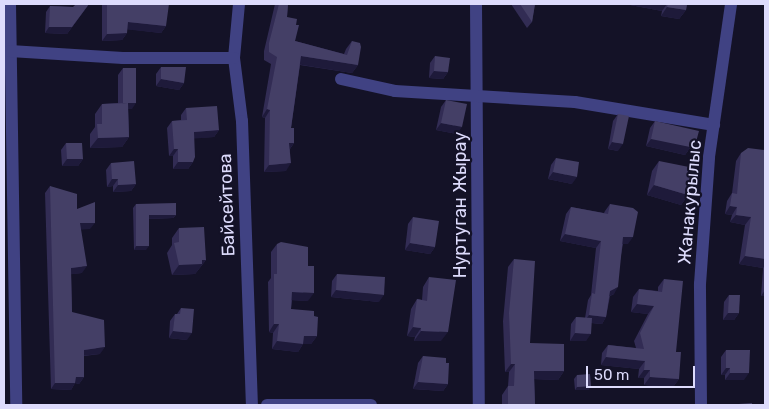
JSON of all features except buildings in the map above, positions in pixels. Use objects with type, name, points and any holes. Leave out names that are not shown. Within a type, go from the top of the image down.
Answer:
[{"type":"street","points":[[10,4],[9,150],[16,405]]},
{"type":"street","name":"Байсейтова","points":[[239,4],[234,58],[242,121],[252,405]]},
{"type":"street","name":"Нуртуган Жырау","points":[[476,4],[479,405]]},
{"type":"street","name":"Жанакурылыс","points":[[701,405],[700,284],[714,125],[731,4]]},
{"type":"street","points":[[10,51],[123,58],[234,58]]},
{"type":"street","points":[[341,79],[395,90],[477,98],[575,102],[714,125]]},
{"type":"street","points":[[267,405],[371,405]]}]
